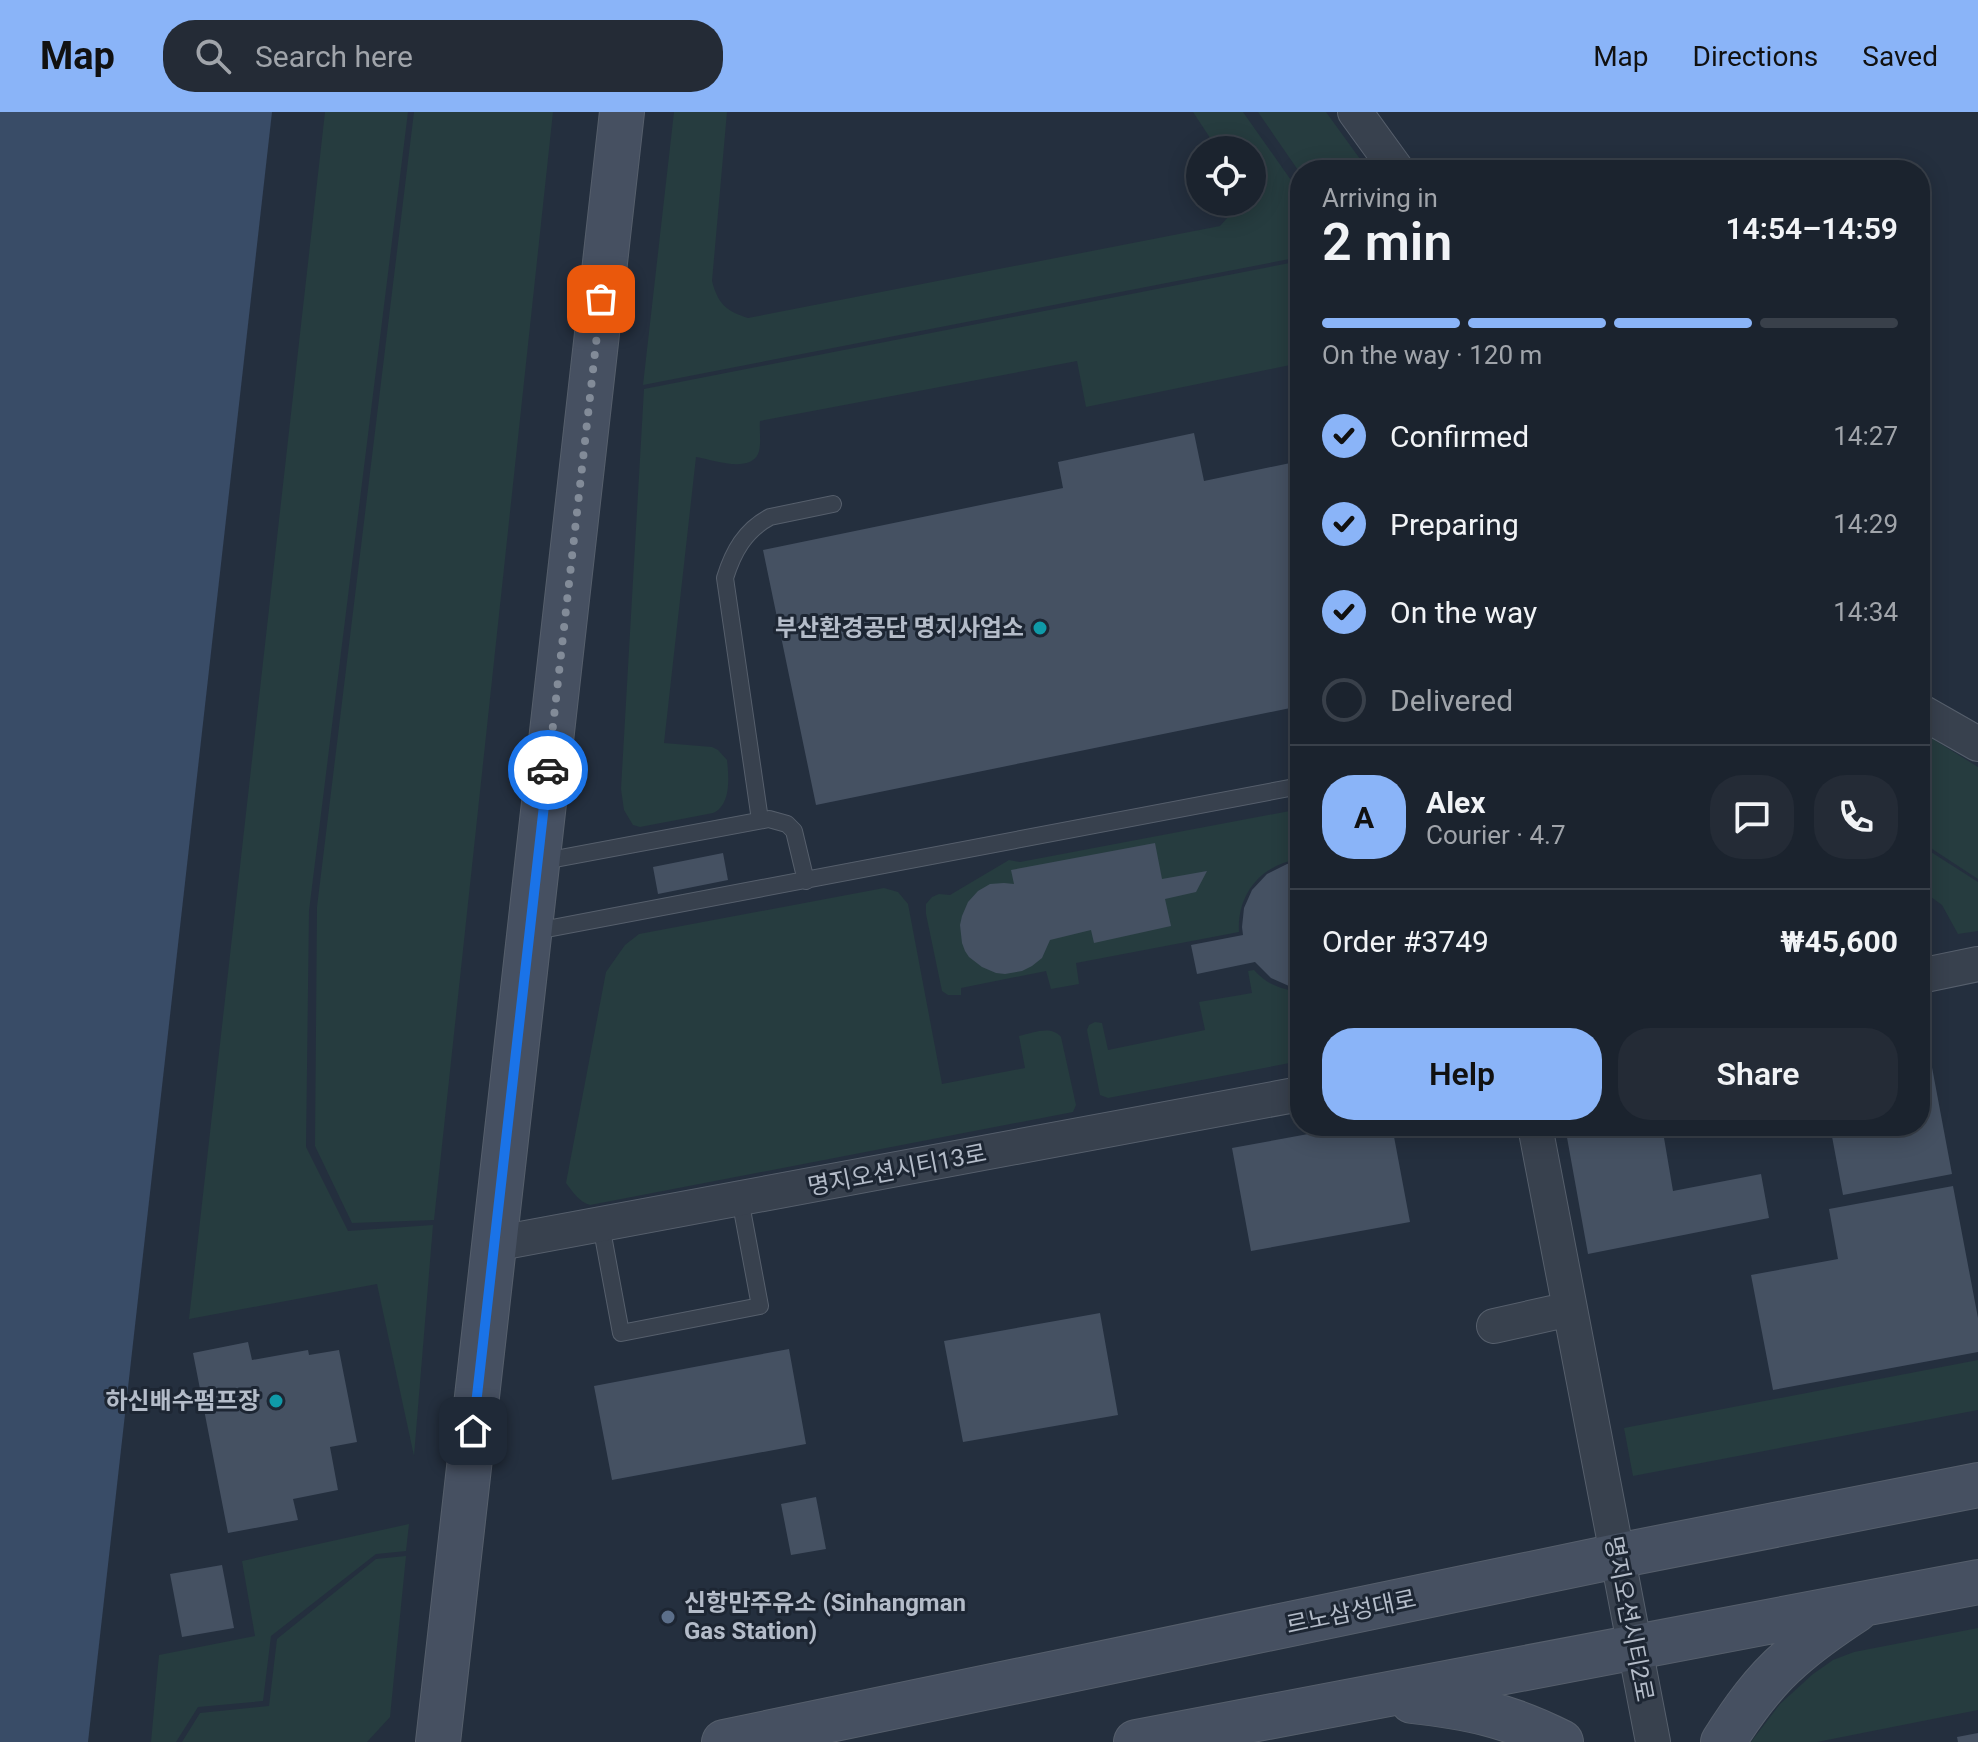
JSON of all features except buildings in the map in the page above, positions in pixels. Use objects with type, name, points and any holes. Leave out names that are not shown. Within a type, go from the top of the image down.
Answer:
[{"type":"main road","points":[[438,1742],[622,112]]},
{"type":"main road","name":"르노삼성대로","points":[[724,1742],[1617,1556],[1978,1485]]},
{"type":"main road","points":[[1136,1742],[1978,1582]]},
{"type":"main road","points":[[1723,1742],[1746,1706],[1787,1661],[1867,1603]]},
{"type":"main road","points":[[1374,1697],[1482,1711],[1531,1726],[1561,1742]]},
{"type":"street","points":[[1355,112],[1390,160]]},
{"type":"street","points":[[1930,717],[1978,744]]},
{"type":"street","points":[[1930,974],[1978,964]]},
{"type":"street","name":"명지오션시티13로","points":[[494,1244],[1290,1096]]},
{"type":"street","name":"명지오션시티2로","points":[[1537,1136],[1653,1742]]},
{"type":"street","points":[[1494,1326],[1570,1309]]},
{"type":"lane","points":[[760,820],[725,578],[740,543],[764,520],[833,504]]},
{"type":"lane","points":[[529,933],[1290,788]]},
{"type":"lane","points":[[537,862],[769,819],[779,820],[794,831],[806,881]]},
{"type":"lane","points":[[601,1225],[621,1333],[760,1306],[740,1199]]},
{"type":"green space","points":[[325,112],[408,112],[309,911],[306,1147],[348,1231],[433,1225],[414,1456],[377,1284],[189,1319]]},
{"type":"green space","points":[[414,112],[553,112],[434,1220],[352,1223],[315,1146],[317,907]]},
{"type":"green space","points":[[674,112],[727,112],[712,281],[724,306],[748,318],[1220,226],[1229,216],[1266,216],[1266,145],[1290,179],[1290,259],[643,385]]},
{"type":"green space","points":[[1193,112],[1243,112],[1260,136],[1209,136]]},
{"type":"green space","points":[[1258,112],[1326,112],[1361,160],[1291,160]]},
{"type":"green space","points":[[1290,263],[1290,365],[1086,407],[1077,361],[760,421],[759,450],[753,460],[730,464],[696,457],[664,743],[718,750],[727,760],[728,790],[723,804],[713,813],[640,827],[633,825],[624,810],[621,789],[644,389]]},
{"type":"green space","points":[[1930,737],[1978,767],[1978,879],[1930,848]]},
{"type":"green space","points":[[1290,811],[1290,861],[1274,867],[1254,883],[1242,905],[1239,932],[1076,963],[1079,984],[1051,989],[1046,971],[961,988],[961,995],[948,995],[942,991],[926,904],[932,897],[950,895],[1009,860],[1020,862]]},
{"type":"green space","points":[[1930,851],[1978,882],[1978,931],[1958,934],[1942,905],[1930,896]]},
{"type":"green space","points":[[884,888],[898,892],[908,904],[942,1084],[1025,1068],[1019,1036],[1052,1031],[1061,1037],[1076,1105],[1073,1112],[590,1205],[576,1196],[566,1183],[606,972],[625,945],[639,934]]},
{"type":"green space","points":[[1254,970],[1275,986],[1290,990],[1290,1063],[1108,1098],[1100,1095],[1087,1030],[1089,1025],[1102,1023],[1108,1050],[1205,1030],[1199,1002],[1252,993],[1248,971]]},
{"type":"green space","points":[[1978,1360],[1978,1410],[1633,1476],[1624,1428]]},
{"type":"green space","points":[[409,1524],[406,1551],[376,1554],[271,1636],[263,1701],[198,1707],[176,1742],[151,1742],[159,1655],[255,1636],[242,1561]]},
{"type":"green space","points":[[406,1556],[390,1717],[367,1742],[182,1742],[200,1713],[269,1706],[277,1639],[376,1559]]},
{"type":"green space","points":[[1978,1628],[1978,1710],[1817,1742],[1751,1742],[1780,1704],[1833,1660],[1854,1652]]},
{"type":"water","points":[[0,112],[272,112],[88,1742],[0,1742]]},
{"type":"way so far","points":[[548,770],[601,299]]},
{"type":"place","name":"부산환경공단 명지사업소","points":[[1040,628]]},
{"type":"place","name":"하신배수펌프장","points":[[276,1401]]},
{"type":"place","name":"신항만주유소 (Sinhangman Gas Station)","points":[[668,1617]]},
{"type":"route","points":[[473,1431],[548,770]]}]
